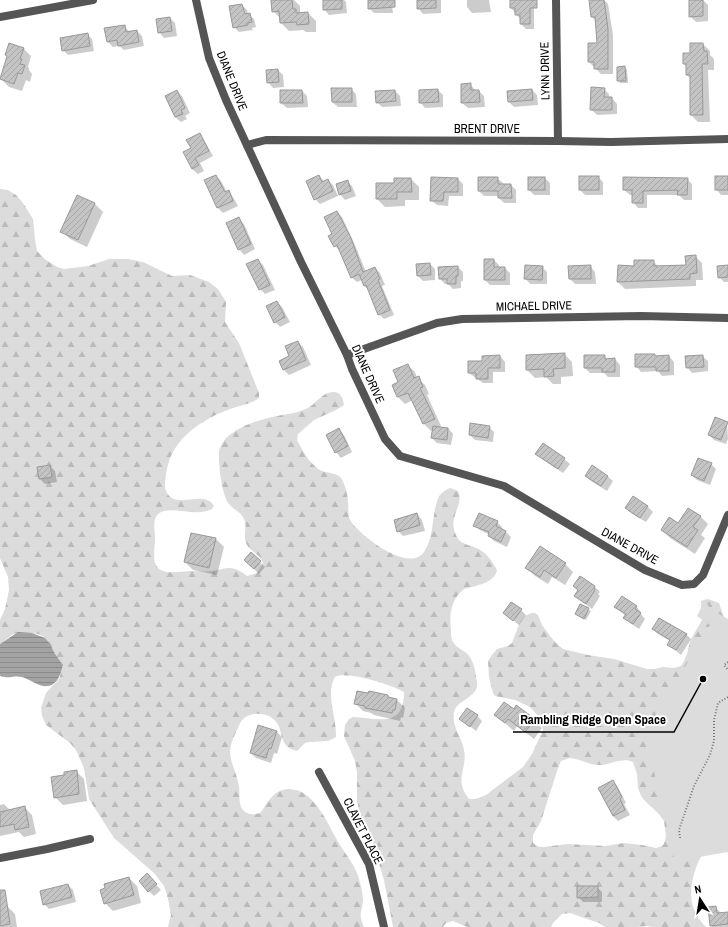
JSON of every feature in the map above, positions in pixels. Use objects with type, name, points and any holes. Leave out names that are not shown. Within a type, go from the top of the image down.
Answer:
[{"type":"street","points":[[0,16],[93,0]]},
{"type":"street","name":"DIANE DRIVE","points":[[196,0],[209,58],[226,100],[301,262],[347,355],[352,369],[385,439],[400,456],[504,486],[645,570],[682,585],[694,584],[703,575],[728,515]]},
{"type":"street","name":"LYNN DRIVE","points":[[556,0],[558,141]]},
{"type":"street","name":"BRENT DRIVE","points":[[247,145],[266,140],[611,142],[728,139]]},
{"type":"street","name":"MICHAEL DRIVE","points":[[347,355],[437,323],[462,319],[641,316],[728,318]]},
{"type":"street","name":"CLAVET PLACE","points":[[319,772],[369,864],[384,927]]},
{"type":"street","points":[[0,858],[90,839]]},
{"type":"path","points":[[728,662],[724,665],[728,670]]},
{"type":"path","points":[[680,838],[680,830],[694,786],[710,755],[714,741],[714,720],[718,703],[728,697]]},
{"type":"green space","points":[[0,189],[8,190],[16,195],[23,203],[33,219],[37,251],[46,260],[57,267],[64,269],[88,266],[109,259],[128,259],[143,262],[172,276],[190,275],[209,282],[218,289],[226,302],[225,322],[239,343],[259,393],[259,398],[250,403],[211,417],[191,430],[176,447],[170,458],[167,469],[165,485],[167,493],[171,498],[177,500],[204,499],[210,501],[214,506],[212,509],[198,512],[176,510],[163,511],[156,516],[154,522],[154,557],[155,563],[161,570],[166,572],[212,571],[230,568],[239,570],[247,576],[257,573],[263,563],[262,560],[247,545],[245,539],[244,519],[229,504],[224,494],[219,463],[220,447],[226,438],[238,429],[267,418],[295,413],[308,408],[329,392],[336,392],[340,394],[344,405],[314,420],[298,434],[297,440],[304,453],[318,469],[335,474],[341,478],[347,493],[350,520],[355,527],[373,543],[396,555],[407,558],[417,558],[424,552],[430,539],[439,496],[450,488],[458,491],[460,496],[454,522],[456,535],[461,541],[479,549],[484,553],[497,570],[493,578],[489,581],[464,589],[456,598],[451,613],[450,624],[452,641],[470,658],[474,665],[477,682],[475,692],[459,704],[453,717],[455,727],[464,750],[465,757],[461,780],[464,792],[469,799],[476,799],[486,795],[523,767],[532,754],[543,730],[541,719],[530,707],[515,700],[495,696],[489,677],[488,661],[497,649],[508,646],[512,643],[520,622],[525,616],[531,613],[538,615],[542,625],[550,636],[563,649],[614,659],[647,669],[663,667],[674,668],[681,666],[683,663],[690,641],[702,620],[701,601],[708,599],[719,603],[724,617],[728,620],[728,853],[724,849],[702,854],[696,867],[691,888],[692,902],[697,916],[706,927],[605,927],[599,923],[570,913],[562,914],[551,927],[467,927],[453,921],[446,923],[443,927],[393,927],[384,880],[371,837],[359,811],[355,761],[344,736],[345,725],[349,719],[353,717],[388,719],[400,712],[403,704],[404,692],[369,679],[340,675],[335,677],[331,690],[336,737],[328,741],[305,743],[297,751],[287,746],[283,740],[277,723],[272,718],[265,714],[253,714],[242,720],[233,738],[230,752],[239,786],[240,805],[246,813],[260,813],[274,795],[280,791],[290,789],[300,791],[308,796],[322,813],[357,874],[363,895],[361,916],[364,927],[168,927],[171,915],[164,886],[154,873],[114,838],[89,799],[84,768],[76,750],[70,743],[46,725],[42,716],[41,708],[46,693],[59,679],[63,666],[45,638],[38,634],[14,634],[0,644],[0,620],[5,609],[9,590],[8,577],[0,558]],"holes":[[[570,758],[598,765],[621,760],[633,762],[641,796],[664,821],[666,836],[664,844],[656,848],[624,843],[605,846],[568,844],[539,847],[533,843],[533,835],[541,821],[561,761]]]},
{"type":"green space","points":[[706,598],[706,602],[710,608],[728,619],[728,852],[675,861],[645,733],[710,625],[697,616]]},
{"type":"shaded area","points":[[18,632],[32,633],[45,638],[50,644],[63,665],[59,677],[53,684],[45,686],[39,685],[22,677],[0,676],[0,644]]},
{"type":"building","points":[[271,0],[292,0],[293,9],[296,9],[296,13],[308,12],[309,24],[297,25],[296,22],[280,23],[279,11],[272,12]]},
{"type":"building","points":[[323,0],[342,0],[342,9],[323,10]]},
{"type":"building","points":[[368,0],[395,0],[395,7],[368,9]]},
{"type":"building","points":[[417,0],[436,0],[436,8],[417,9]]},
{"type":"building","points":[[510,0],[537,0],[537,8],[530,8],[530,24],[520,24],[520,15],[515,15],[515,8],[510,8]]},
{"type":"building","points":[[589,0],[604,0],[608,29],[608,69],[594,69],[594,62],[588,62],[588,43],[597,43],[595,17],[591,17]]},
{"type":"building","points":[[689,0],[703,0],[703,16],[689,17]]},
{"type":"building","points":[[242,4],[245,14],[250,13],[252,22],[248,23],[248,25],[233,28],[229,6]]},
{"type":"building","points":[[170,17],[172,31],[158,33],[156,19]]},
{"type":"building","points":[[125,25],[126,32],[137,30],[139,42],[118,46],[117,40],[107,42],[104,28]]},
{"type":"building","points":[[88,33],[90,46],[62,51],[60,38]]},
{"type":"building","points":[[9,43],[24,48],[20,59],[22,59],[20,64],[25,65],[22,74],[18,73],[14,84],[0,79],[7,56],[5,55]]},
{"type":"building","points":[[690,43],[703,43],[704,51],[707,51],[708,64],[702,64],[703,115],[690,115],[690,75],[686,75],[686,64],[683,64],[683,53],[690,53]]},
{"type":"building","points":[[625,66],[626,81],[617,81],[617,67]]},
{"type":"building","points":[[278,69],[279,82],[267,83],[266,70]]},
{"type":"building","points":[[471,83],[471,90],[479,90],[480,102],[461,103],[461,84]]},
{"type":"building","points":[[591,87],[605,88],[604,97],[612,97],[612,110],[590,110]]},
{"type":"building","points":[[331,88],[352,88],[352,102],[332,102]]},
{"type":"building","points":[[438,89],[439,102],[419,103],[419,90]]},
{"type":"building","points":[[532,89],[533,100],[508,102],[507,91]]},
{"type":"building","points":[[177,90],[185,108],[181,110],[183,114],[175,117],[165,96]]},
{"type":"building","points":[[280,90],[302,90],[303,103],[280,103]]},
{"type":"building","points":[[395,90],[396,101],[376,103],[375,91]]},
{"type":"building","points":[[200,133],[209,151],[195,158],[199,165],[192,169],[183,152],[191,148],[186,140]]},
{"type":"building","points":[[216,175],[225,192],[229,190],[233,201],[217,208],[204,180]]},
{"type":"building","points":[[319,175],[322,182],[328,179],[333,191],[314,200],[306,181]]},
{"type":"building","points":[[579,176],[599,176],[599,190],[579,190]]},
{"type":"building","points":[[715,176],[728,176],[728,190],[715,190]]},
{"type":"building","points":[[431,177],[458,178],[458,192],[444,192],[443,201],[430,201]]},
{"type":"building","points":[[478,177],[498,177],[498,184],[511,184],[512,198],[498,198],[498,191],[478,191]]},
{"type":"building","points":[[528,177],[545,177],[545,190],[528,190]]},
{"type":"building","points":[[623,177],[688,178],[687,195],[677,195],[678,190],[643,191],[643,203],[632,203],[632,190],[623,190]]},
{"type":"building","points":[[394,178],[411,178],[412,192],[397,192],[397,199],[376,199],[376,183],[394,183]]},
{"type":"building","points":[[348,180],[351,191],[339,195],[336,184]]},
{"type":"building","points":[[77,195],[95,203],[78,240],[60,232]]},
{"type":"building","points":[[337,211],[351,238],[363,272],[375,267],[380,279],[378,280],[390,310],[378,315],[366,285],[364,286],[359,274],[351,278],[337,245],[334,247],[328,236],[332,234],[324,217]]},
{"type":"building","points":[[239,217],[251,244],[238,250],[226,223]]},
{"type":"building","points":[[696,255],[697,273],[690,274],[690,279],[617,282],[618,265],[634,266],[634,260],[654,260],[654,266],[686,265],[685,256]]},
{"type":"building","points":[[258,259],[270,285],[259,290],[246,264]]},
{"type":"building","points":[[484,259],[494,259],[494,267],[505,267],[505,280],[484,280]]},
{"type":"building","points":[[430,263],[431,275],[417,276],[416,264]]},
{"type":"building","points":[[525,265],[543,266],[542,280],[524,279]]},
{"type":"building","points":[[591,265],[591,279],[569,279],[568,266]]},
{"type":"building","points":[[728,265],[728,277],[718,278],[717,266]]},
{"type":"building","points":[[458,266],[456,284],[447,284],[447,279],[439,279],[438,267]]},
{"type":"building","points":[[277,301],[285,317],[274,323],[266,306]]},
{"type":"building","points":[[298,341],[306,360],[283,370],[279,361],[289,356],[285,346]]},
{"type":"building","points":[[565,353],[565,368],[553,369],[554,376],[544,377],[544,369],[526,370],[526,355]]},
{"type":"building","points":[[635,354],[655,354],[655,356],[669,355],[669,371],[656,371],[656,367],[635,367]]},
{"type":"building","points":[[500,355],[500,368],[488,368],[488,379],[476,379],[476,373],[468,373],[468,361],[482,361],[482,356]]},
{"type":"building","points":[[584,355],[605,355],[605,359],[615,358],[615,372],[602,372],[602,368],[584,368]]},
{"type":"building","points":[[703,355],[704,367],[686,368],[685,356]]},
{"type":"building","points":[[408,364],[414,378],[419,376],[423,387],[420,388],[435,419],[423,424],[408,393],[397,397],[392,385],[398,382],[393,370]]},
{"type":"building","points":[[715,417],[728,422],[721,440],[708,435]]},
{"type":"building","points":[[470,423],[490,426],[488,438],[469,435]]},
{"type":"building","points":[[433,426],[448,428],[447,440],[431,438]]},
{"type":"building","points":[[339,428],[348,446],[335,453],[326,435]]},
{"type":"building","points":[[543,443],[565,458],[558,469],[535,454]]},
{"type":"building","points":[[698,458],[712,463],[704,481],[691,475]]},
{"type":"building","points":[[50,465],[52,477],[39,479],[37,467]]},
{"type":"building","points":[[592,465],[608,476],[601,486],[585,476]]},
{"type":"building","points":[[633,496],[648,506],[640,518],[625,508]]},
{"type":"building","points":[[688,508],[701,516],[693,527],[698,530],[687,547],[661,530],[669,517],[678,523]]},
{"type":"building","points":[[417,513],[420,525],[397,532],[394,520]]},
{"type":"building","points":[[479,513],[498,521],[496,526],[506,531],[501,542],[488,536],[489,532],[473,526]]},
{"type":"building","points":[[191,533],[216,538],[209,568],[184,562]]},
{"type":"building","points":[[540,546],[566,563],[556,578],[544,570],[540,577],[525,568]]},
{"type":"building","points":[[251,552],[261,561],[254,569],[244,560]]},
{"type":"building","points":[[580,576],[595,586],[595,590],[586,604],[574,596],[578,590],[573,586]]},
{"type":"building","points":[[622,596],[637,606],[635,609],[641,613],[633,624],[623,618],[626,614],[614,607]]},
{"type":"building","points":[[511,602],[522,609],[513,621],[503,613]]},
{"type":"building","points":[[580,604],[589,608],[584,619],[575,614]]},
{"type":"building","points":[[659,618],[687,634],[676,650],[667,645],[670,640],[652,629]]},
{"type":"building","points":[[357,691],[368,693],[369,691],[388,695],[388,697],[397,699],[395,710],[393,710],[392,713],[365,708],[365,706],[354,704]]},
{"type":"building","points":[[504,702],[514,709],[516,705],[535,719],[525,732],[508,719],[505,723],[494,715]]},
{"type":"building","points":[[467,708],[478,715],[470,727],[459,719]]},
{"type":"building","points":[[258,725],[277,731],[271,749],[269,748],[266,758],[250,753]]},
{"type":"building","points":[[77,770],[79,794],[54,798],[51,777],[64,775],[64,772]]},
{"type":"building","points":[[613,780],[622,797],[620,799],[625,810],[613,816],[598,788]]},
{"type":"building","points":[[25,806],[29,827],[15,830],[14,824],[0,827],[0,812]]},
{"type":"building","points":[[147,873],[157,884],[148,892],[139,881]]},
{"type":"building","points":[[129,877],[134,895],[104,904],[100,890],[105,888],[104,884]]},
{"type":"building","points":[[68,884],[72,897],[43,905],[40,891]]},
{"type":"building","points":[[577,886],[598,886],[598,897],[577,898]]},
{"type":"building","points":[[0,890],[5,890],[10,924],[0,926]]},
{"type":"building","points":[[716,906],[717,913],[728,912],[728,924],[710,926],[708,907]]},
{"type":"place","name":"Rambling Ridge Open Space","points":[[703,679]]}]
